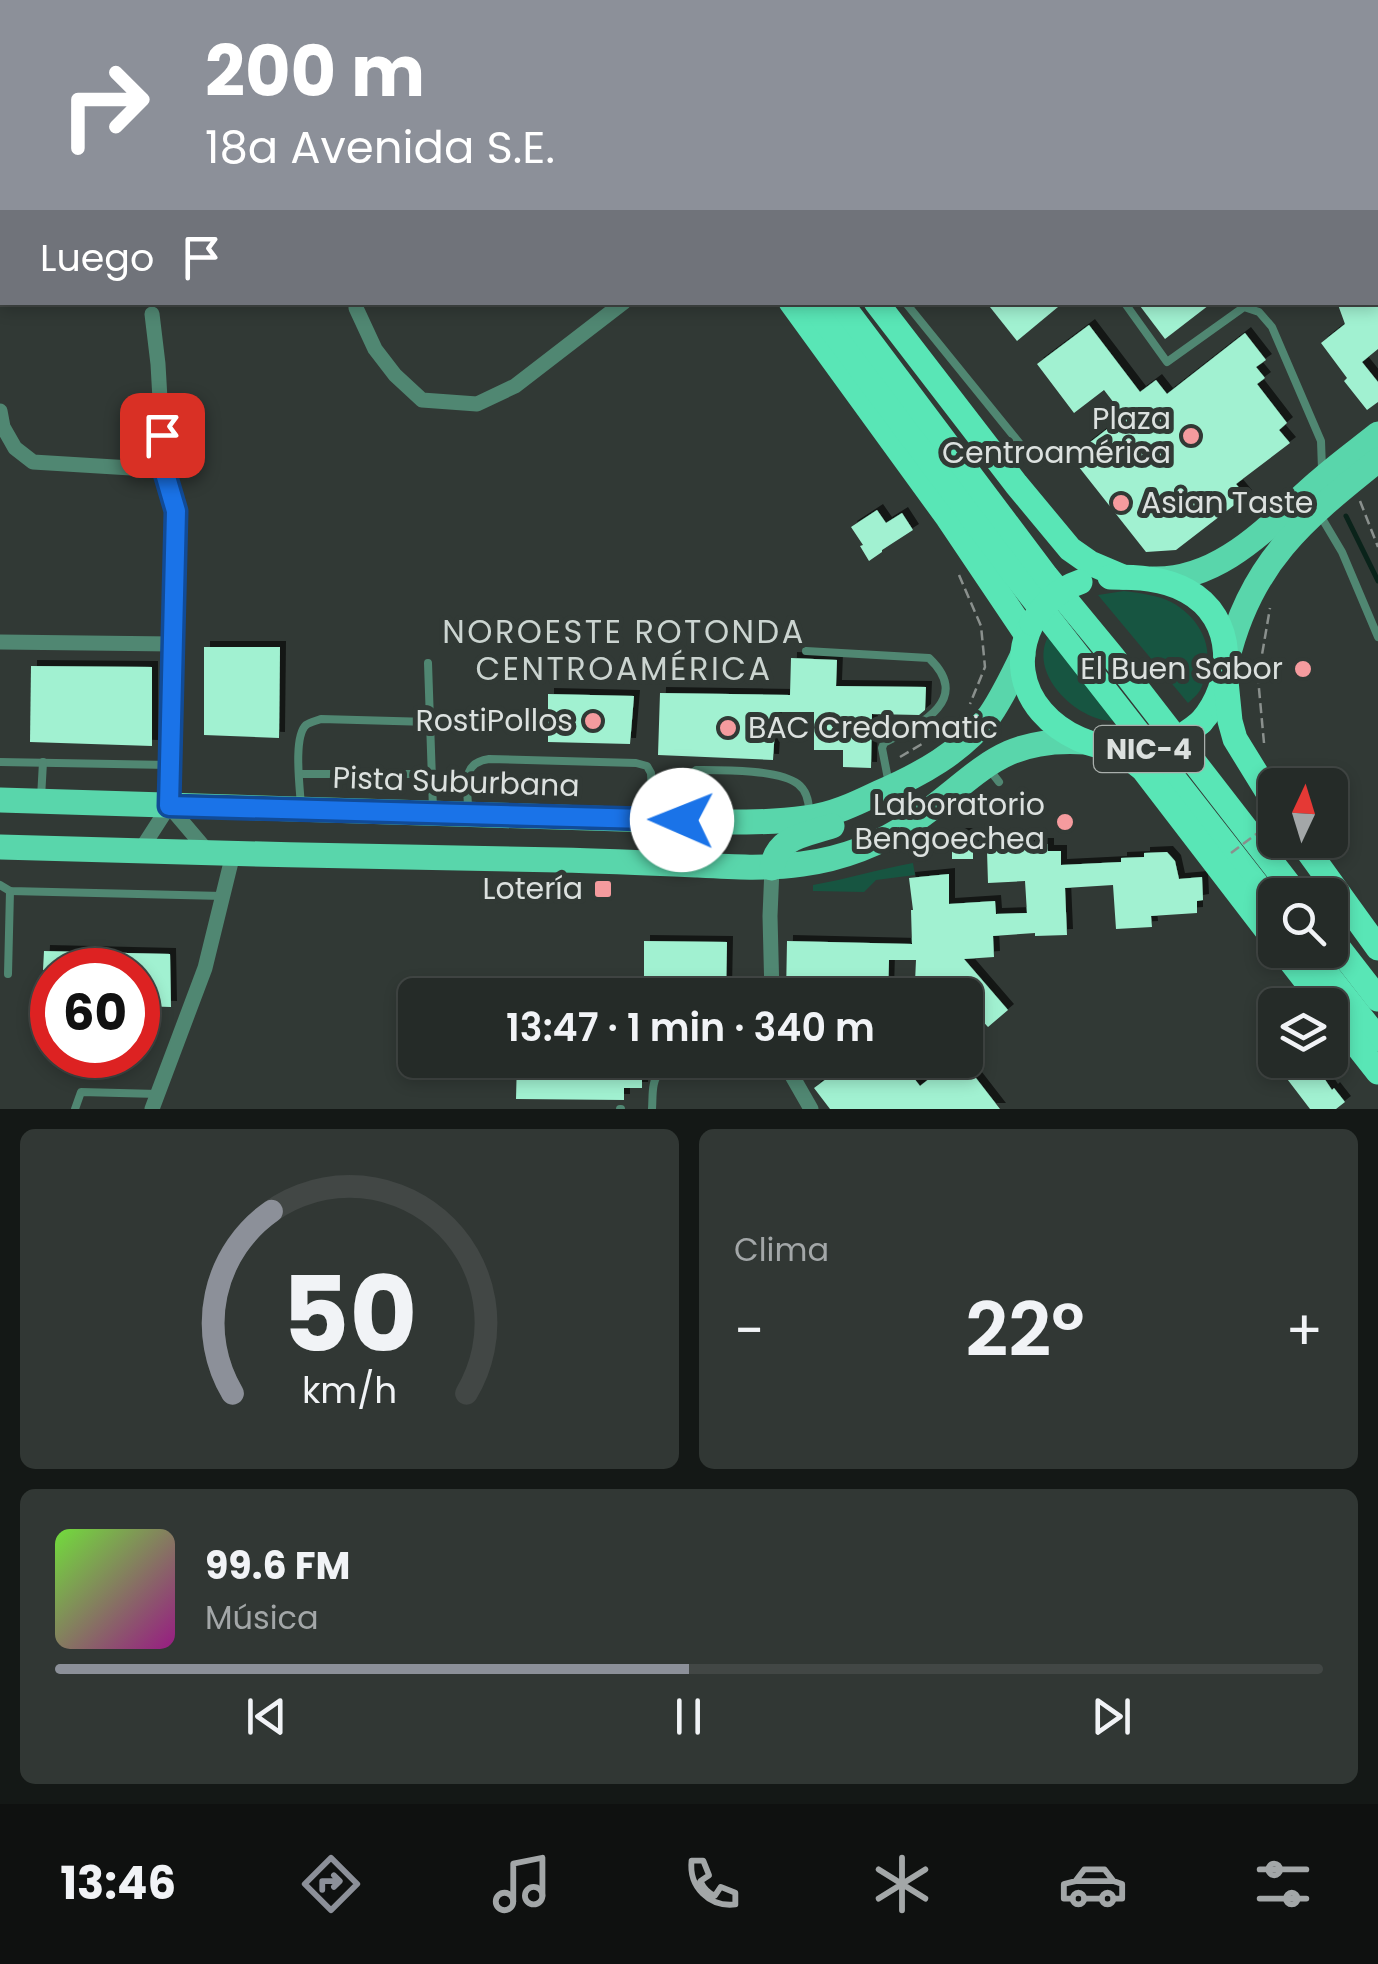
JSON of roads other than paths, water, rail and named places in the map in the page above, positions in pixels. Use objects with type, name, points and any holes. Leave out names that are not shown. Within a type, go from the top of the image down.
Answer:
[{"type":"highway","points":[[793,305],[948,518],[1027,637]]},
{"type":"highway","name":"NIC-4","points":[[813,305],[1035,582],[1112,656],[1284,878]]},
{"type":"highway","name":"NIC-4","points":[[842,305],[1035,582],[1258,885]]},
{"type":"highway","points":[[878,305],[1070,548],[1090,563],[1133,578]]},
{"type":"highway","points":[[1226,667],[1219,695],[1201,722],[1189,732],[1165,745],[1126,749],[1086,742],[1056,725],[1033,702],[1024,677],[1027,637],[1050,599],[1066,588],[1101,578],[1133,578],[1175,585],[1196,596],[1219,625],[1226,646],[1234,739],[1258,785]]},
{"type":"highway","points":[[1126,749],[1128,757],[1143,769],[1258,919]]},
{"type":"highway","points":[[1313,858],[1378,948]]},
{"type":"highway","points":[[1348,960],[1378,999]]},
{"type":"highway","points":[[1296,968],[1312,988]]},
{"type":"highway","points":[[1322,968],[1378,1039]]},
{"type":"highway","points":[[1348,1034],[1378,1072]]},
{"type":"main road","points":[[1133,578],[1173,579],[1210,568],[1236,552],[1320,479],[1334,451],[1378,434]]},
{"type":"main road","points":[[1226,667],[1240,618],[1259,577],[1285,541],[1378,460]]},
{"type":"main road","name":"Pista Suburbana","points":[[0,800],[653,820],[809,818],[833,814],[887,777],[922,773],[951,752],[998,703],[1027,637]]},
{"type":"main road","points":[[0,847],[772,868],[829,859],[876,842],[993,774],[1020,747],[1053,740],[1086,742]]},
{"type":"main road","points":[[772,868],[777,850],[788,841],[871,810],[922,773]]},
{"type":"street","points":[[357,305],[375,349],[422,400],[476,404],[515,386],[620,305]]},
{"type":"street","points":[[140,852],[169,806],[176,511],[164,470],[152,314]]},
{"type":"street","points":[[0,411],[2,427],[15,448],[32,462],[164,470]]},
{"type":"street","points":[[0,642],[172,644]]},
{"type":"street","points":[[155,1102],[211,971],[223,896],[221,854],[169,806]]},
{"type":"street","points":[[772,868],[772,978]]},
{"type":"street","points":[[794,1078],[812,1109]]},
{"type":"lane","points":[[907,305],[1029,456]]},
{"type":"lane","points":[[1126,305],[1167,362],[1244,307],[1259,312],[1272,327],[1334,451]]},
{"type":"lane","points":[[1317,510],[1342,552],[1378,637]]},
{"type":"lane","points":[[806,651],[929,658],[939,669],[944,683],[942,702],[924,722],[884,742],[887,777]]},
{"type":"lane","points":[[428,663],[433,814]]},
{"type":"lane","points":[[301,810],[298,745],[308,723],[321,719],[430,722]]},
{"type":"lane","points":[[468,814],[468,774],[477,760],[489,758],[647,766],[651,773],[653,820]]},
{"type":"lane","points":[[0,762],[170,765]]},
{"type":"lane","points":[[41,801],[43,762]]},
{"type":"lane","points":[[682,820],[686,778],[696,770],[786,778],[801,786],[809,800],[809,818]]},
{"type":"lane","points":[[300,774],[432,774]]},
{"type":"lane","points":[[0,885],[10,891],[223,896]]},
{"type":"lane","points":[[8,974],[10,891]]},
{"type":"lane","points":[[652,1109],[655,1078]]},
{"type":"lane","points":[[75,1109],[81,1092],[155,1102]]},
{"type":"waterway","points":[[1346,516],[1378,581]]},
{"type":"place","name":"Plaza Centroamérica","points":[[1191,436]]},
{"type":"place","name":"Asian Taste","points":[[1121,503]]},
{"type":"place","name":"El Buen Sabor","points":[[1303,669]]},
{"type":"place","name":"RostiPollos","points":[[593,721]]},
{"type":"place","name":"BAC Credomatic","points":[[728,728]]},
{"type":"place","name":"Laboratorio Bengoechea","points":[[1065,822]]},
{"type":"place","name":"Lotería","points":[[603,889]]},
{"type":"district","name":"NOROESTE ROTONDA CENTROAMÉRICA","points":[[624,650]]}]
